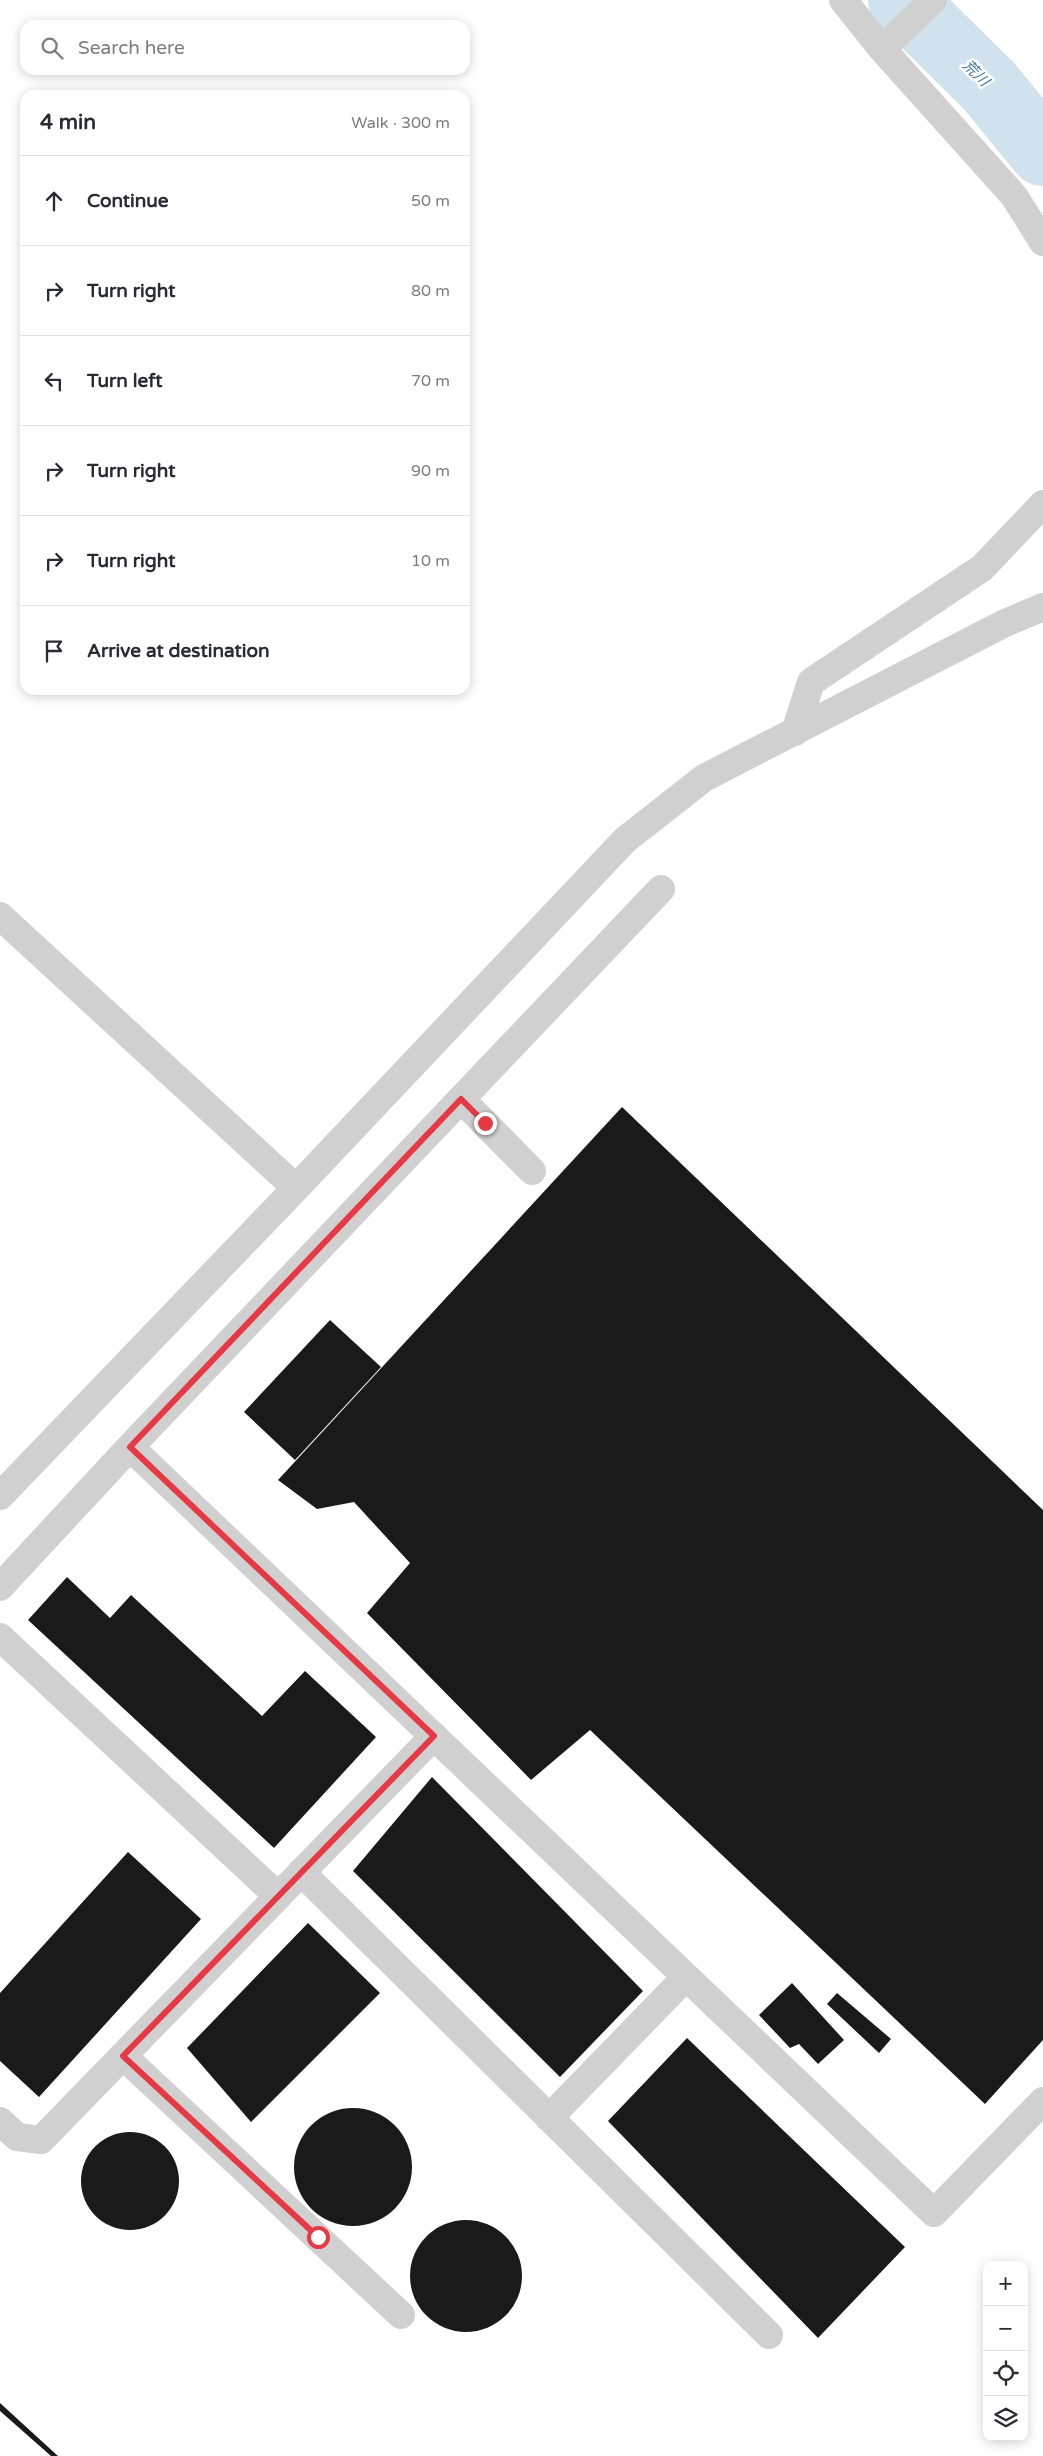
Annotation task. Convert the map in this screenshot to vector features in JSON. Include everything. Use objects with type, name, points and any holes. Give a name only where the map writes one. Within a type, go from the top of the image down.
[{"type":"street","points":[[843,0],[1014,196],[1043,242]]},
{"type":"street","points":[[883,48],[933,0]]},
{"type":"street","points":[[795,732],[811,682],[982,568],[1043,504]]},
{"type":"street","points":[[0,1496],[296,1188],[625,840],[704,778],[1003,624],[1043,606]]},
{"type":"street","points":[[0,1587],[130,1447],[661,889]]},
{"type":"street","points":[[0,916],[296,1188]]},
{"type":"street","points":[[461,1099],[532,1171]]},
{"type":"street","points":[[130,1447],[934,2213],[1043,2101]]},
{"type":"street","points":[[0,1637],[278,1896]]},
{"type":"street","points":[[0,2121],[17,2137],[41,2140],[434,1736]]},
{"type":"street","points":[[301,1872],[769,2335]]},
{"type":"street","points":[[550,2118],[686,1977]]},
{"type":"street","points":[[123,2056],[401,2315]]},
{"type":"building","points":[[622,1107],[1043,1510],[1043,2040],[985,2104],[590,1730],[531,1780],[367,1613],[410,1563],[354,1502],[317,1509],[278,1480]]},
{"type":"building","points":[[330,1320],[381,1367],[295,1460],[244,1412]]},
{"type":"building","points":[[67,1577],[110,1618],[131,1595],[262,1716],[305,1671],[376,1737],[274,1848],[28,1620]]},
{"type":"building","points":[[432,1777],[643,1991],[560,2077],[353,1871]]},
{"type":"building","points":[[128,1852],[201,1919],[39,2097],[0,2061],[0,1993]]},
{"type":"building","points":[[308,1923],[380,1993],[251,2122],[187,2048]]},
{"type":"building","points":[[792,1983],[844,2040],[818,2064],[799,2044],[790,2048],[759,2015]]},
{"type":"building","points":[[837,1993],[891,2039],[879,2053],[827,2004]]},
{"type":"building","points":[[687,2038],[905,2247],[818,2338],[608,2121]]},
{"type":"building","points":[[353,2108],[375,2113],[395,2125],[407,2145],[412,2167],[407,2189],[395,2209],[375,2221],[353,2226],[331,2221],[311,2209],[299,2189],[294,2167],[299,2145],[311,2125],[331,2113]]},
{"type":"building","points":[[130,2132],[149,2136],[164,2147],[175,2162],[179,2181],[175,2200],[164,2215],[149,2226],[130,2230],[111,2226],[96,2215],[85,2200],[81,2181],[85,2162],[96,2147],[111,2136]]},
{"type":"building","points":[[466,2220],[487,2224],[505,2237],[518,2255],[522,2276],[518,2297],[505,2315],[487,2328],[466,2332],[445,2328],[427,2315],[414,2297],[410,2276],[414,2255],[427,2237],[445,2224]]},
{"type":"building","points":[[0,2403],[58,2456],[51,2456],[0,2411]]},
{"type":"waterway","name":"荒川","points":[[902,0],[989,86],[1043,152]]},
{"type":"route","points":[[318,2237],[123,2056],[434,1736],[130,1447],[461,1099],[485,1123]]}]
